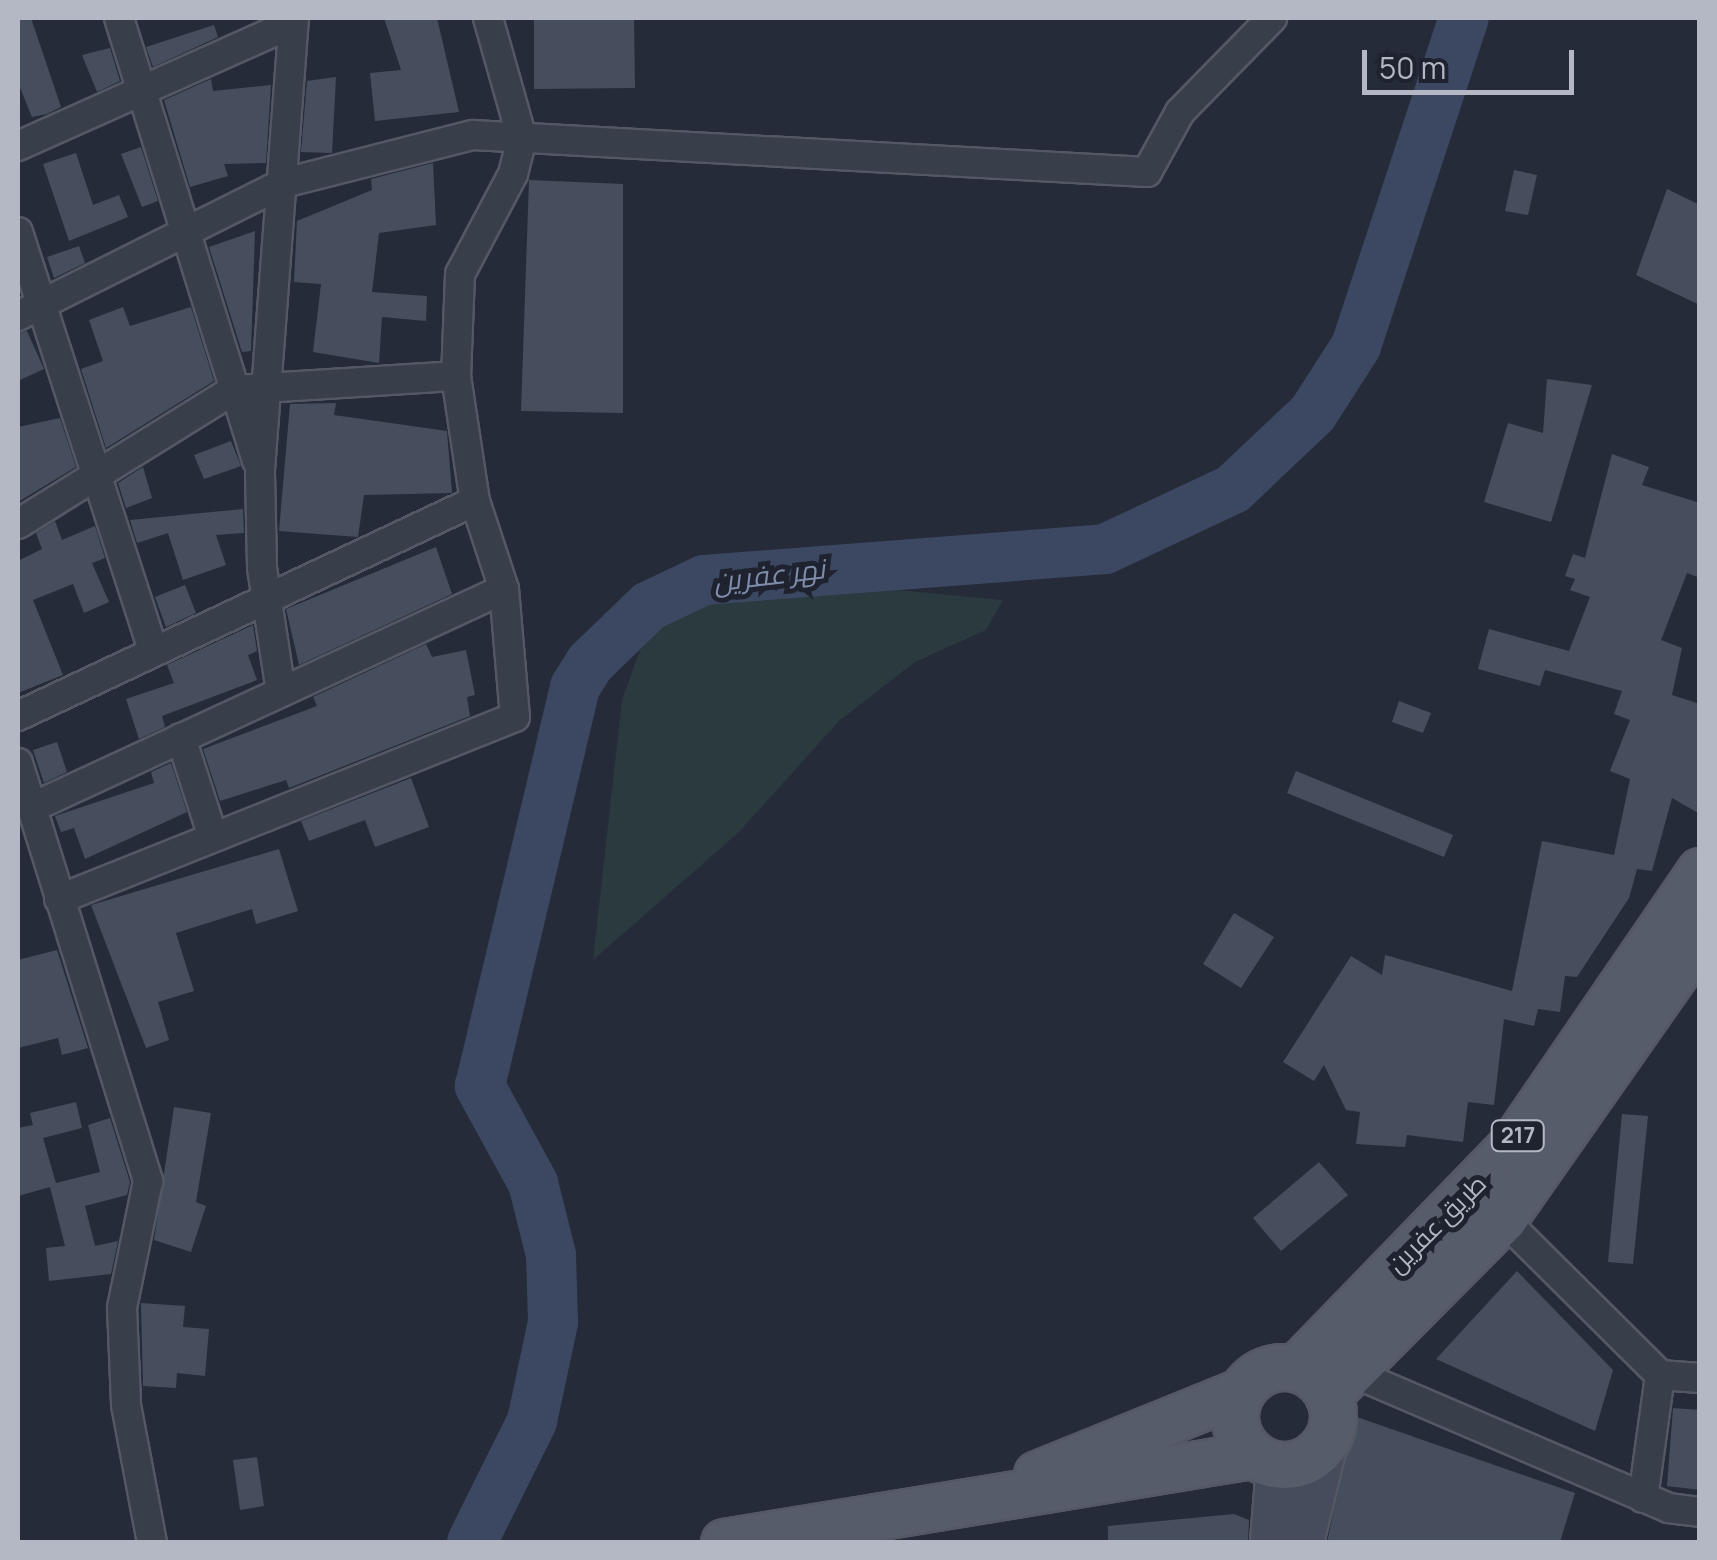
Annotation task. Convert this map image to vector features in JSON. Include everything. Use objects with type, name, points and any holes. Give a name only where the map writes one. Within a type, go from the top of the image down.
[{"type":"main road","name":"طريق عفرين","points":[[1325,1393],[1513,1144],[1700,871]]},
{"type":"main road","name":"طريق عفرين","points":[[1325,1393],[1504,1219],[1700,938]]},
{"type":"main road","name":"217","points":[[724,1542],[970,1502],[1264,1460],[1312,1457],[1325,1393],[1264,1371],[1240,1392],[970,1502]]},
{"type":"main road","points":[[1240,1392],[1234,1419],[1264,1460],[1271,1542]]},
{"type":"main road","points":[[1303,1542],[1325,1393]]},
{"type":"street","points":[[119,18],[183,236],[260,470]]},
{"type":"street","points":[[59,899],[515,716],[504,589],[475,501],[456,376],[460,274],[514,174],[522,138],[488,18]]},
{"type":"street","points":[[28,311],[284,183],[473,136],[1147,172],[1180,112],[1272,18]]},
{"type":"street","points":[[18,146],[294,20],[270,382],[260,470],[267,599],[281,692]]},
{"type":"street","points":[[18,232],[28,311],[154,652]]},
{"type":"street","points":[[18,524],[233,390],[270,382],[456,376]]},
{"type":"street","points":[[18,716],[475,501]]},
{"type":"street","points":[[30,808],[504,589]]},
{"type":"street","points":[[181,738],[213,837]]},
{"type":"street","points":[[18,762],[148,1181],[122,1308],[126,1405],[152,1542]]},
{"type":"street","points":[[1504,1219],[1660,1375],[1700,1378]]},
{"type":"street","points":[[1643,1498],[1660,1375]]},
{"type":"street","points":[[1325,1393],[1643,1498],[1700,1512]]},
{"type":"shaded area","points":[[704,588],[876,588],[1003,600],[986,630],[915,662],[839,721],[739,832],[593,960],[622,700],[645,636]]},
{"type":"building","points":[[18,18],[31,18],[61,107],[47,114],[32,117],[18,83]]},
{"type":"building","points":[[384,18],[437,18],[459,112],[375,121],[370,73],[401,70]]},
{"type":"building","points":[[534,18],[634,18],[635,88],[534,89]]},
{"type":"building","points":[[214,25],[218,37],[153,67],[146,47]]},
{"type":"building","points":[[110,48],[120,81],[97,92],[82,55]]},
{"type":"building","points":[[336,77],[332,153],[301,152],[307,81]]},
{"type":"building","points":[[211,79],[213,91],[271,85],[266,163],[224,164],[228,176],[190,187],[164,100]]},
{"type":"building","points":[[141,147],[158,201],[142,207],[121,154]]},
{"type":"building","points":[[76,153],[93,205],[119,195],[128,217],[69,241],[43,164]]},
{"type":"building","points":[[433,163],[436,225],[379,233],[372,292],[427,296],[426,321],[382,317],[379,363],[313,352],[321,284],[294,282],[297,221],[372,190],[371,179]]},
{"type":"building","points":[[1514,170],[1537,175],[1528,215],[1505,211]]},
{"type":"building","points":[[529,180],[623,184],[623,413],[521,411]]},
{"type":"building","points":[[1667,189],[1700,205],[1700,305],[1636,275]]},
{"type":"building","points":[[255,231],[251,351],[242,352],[209,247]]},
{"type":"building","points":[[79,246],[85,263],[54,278],[47,257]]},
{"type":"building","points":[[123,307],[130,326],[191,307],[214,381],[106,448],[81,369],[103,361],[89,320]]},
{"type":"building","points":[[27,331],[44,369],[18,381],[18,333]]},
{"type":"building","points":[[1547,379],[1592,385],[1551,522],[1484,502],[1508,423],[1543,433]]},
{"type":"building","points":[[336,403],[334,415],[447,431],[452,493],[364,495],[358,537],[279,531],[290,404]]},
{"type":"building","points":[[60,418],[76,467],[18,502],[18,427]]},
{"type":"building","points":[[231,441],[241,466],[204,479],[194,455]]},
{"type":"building","points":[[1612,454],[1649,467],[1642,485],[1700,503],[1700,578],[1687,573],[1661,640],[1682,648],[1672,695],[1700,704],[1700,814],[1672,798],[1652,871],[1637,869],[1629,898],[1577,977],[1565,976],[1560,1012],[1538,1009],[1534,1026],[1504,1019],[1494,1105],[1468,1102],[1463,1142],[1407,1135],[1405,1147],[1356,1144],[1360,1112],[1346,1110],[1324,1065],[1314,1081],[1283,1062],[1351,956],[1382,975],[1385,955],[1512,991],[1542,841],[1614,855],[1630,779],[1610,771],[1630,720],[1614,714],[1622,691],[1545,670],[1540,686],[1478,669],[1489,629],[1569,651],[1590,597],[1570,590],[1575,579],[1565,576],[1573,554],[1585,558]]},
{"type":"building","points":[[143,467],[152,498],[126,508],[118,483]]},
{"type":"building","points":[[243,509],[244,533],[216,535],[226,565],[183,580],[168,533],[137,543],[130,520]]},
{"type":"building","points":[[55,521],[62,540],[95,526],[105,558],[92,563],[109,602],[84,613],[73,584],[33,600],[63,675],[18,693],[18,561],[42,549],[36,533]]},
{"type":"building","points":[[436,547],[452,594],[299,665],[286,609]]},
{"type":"building","points":[[185,585],[196,613],[166,627],[155,597]]},
{"type":"building","points":[[253,625],[257,651],[248,655],[257,680],[162,716],[165,727],[139,739],[126,699],[174,683],[167,665]]},
{"type":"building","points":[[426,644],[432,657],[466,650],[475,695],[467,697],[470,716],[289,788],[286,780],[220,801],[203,749],[317,706],[313,697]]},
{"type":"building","points":[[1399,701],[1431,713],[1423,733],[1392,722]]},
{"type":"building","points":[[57,742],[67,772],[44,783],[33,750]]},
{"type":"building","points":[[171,763],[187,812],[85,859],[74,828],[61,832],[55,816],[154,783],[151,772]]},
{"type":"building","points":[[1296,771],[1453,835],[1444,857],[1287,793]]},
{"type":"building","points":[[411,778],[429,827],[375,847],[365,820],[309,841],[301,821]]},
{"type":"building","points":[[279,849],[298,911],[256,924],[252,909],[176,933],[194,991],[158,1002],[169,1040],[146,1048],[91,905]]},
{"type":"building","points":[[1234,913],[1274,937],[1241,988],[1203,964]]},
{"type":"building","points":[[57,950],[88,1048],[62,1055],[58,1038],[18,1048],[18,960]]},
{"type":"building","points":[[76,1102],[82,1128],[43,1138],[56,1183],[100,1172],[88,1125],[110,1118],[130,1182],[127,1195],[85,1206],[95,1246],[118,1241],[111,1274],[49,1281],[46,1248],[65,1246],[50,1187],[18,1196],[18,1128],[33,1125],[30,1113]]},
{"type":"building","points":[[174,1107],[211,1113],[196,1202],[206,1206],[191,1252],[154,1240]]},
{"type":"building","points":[[1622,1114],[1648,1116],[1633,1264],[1608,1262]]},
{"type":"building","points":[[1319,1162],[1348,1195],[1281,1251],[1253,1218]]},
{"type":"building","points":[[1517,1271],[1613,1370],[1595,1431],[1436,1359]]},
{"type":"building","points":[[141,1303],[185,1306],[183,1327],[209,1329],[205,1376],[177,1373],[176,1388],[143,1386]]},
{"type":"building","points":[[1673,1408],[1700,1410],[1700,1490],[1667,1486]]},
{"type":"building","points":[[1354,1416],[1575,1493],[1560,1542],[1327,1542]]},
{"type":"building","points":[[257,1457],[264,1506],[240,1510],[233,1460]]},
{"type":"building","points":[[1234,1514],[1249,1520],[1248,1542],[1108,1542],[1108,1526]]},
{"type":"waterway","name":"نهر عفرين","points":[[472,1542],[532,1421],[553,1322],[551,1255],[533,1183],[480,1086],[575,687],[590,663],[649,606],[704,580],[1105,549],[1233,489],[1313,413],[1356,346],[1464,18]]}]
